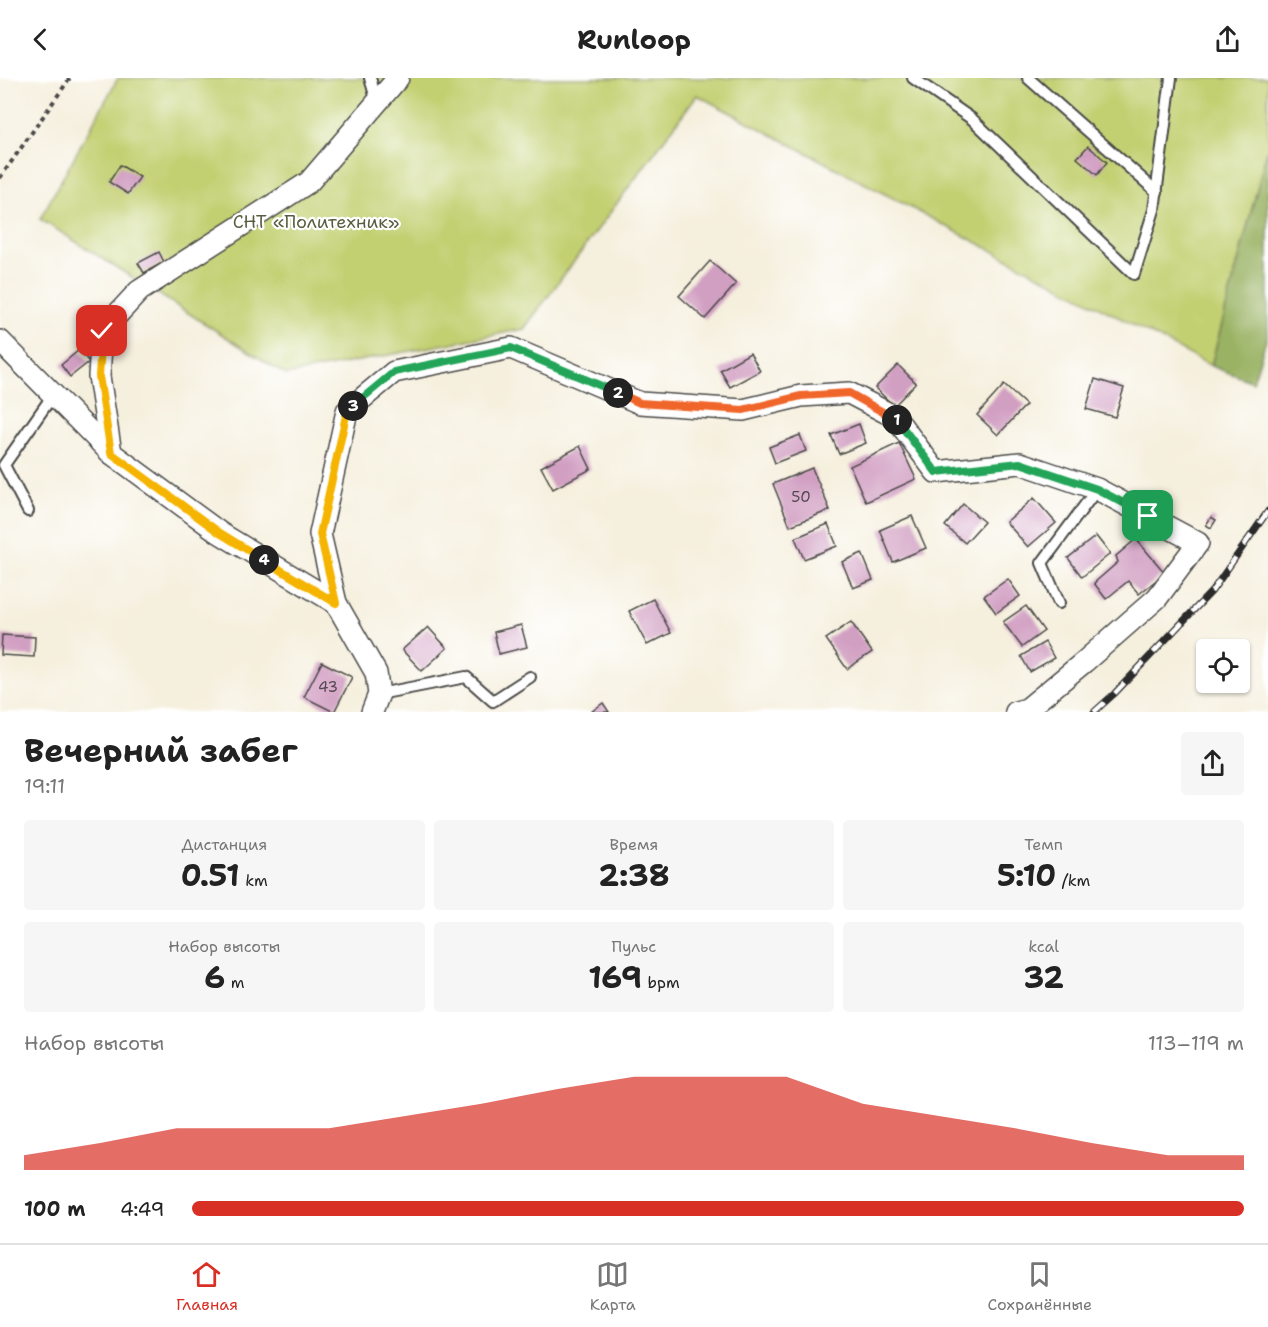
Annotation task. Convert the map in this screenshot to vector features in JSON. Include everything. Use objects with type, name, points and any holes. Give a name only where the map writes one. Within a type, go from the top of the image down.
[{"type":"street","points":[[111,453],[99,376],[102,331],[139,291],[309,182],[398,78]]},
{"type":"street","points":[[0,341],[111,453],[220,533],[336,603]]},
{"type":"street","points":[[376,703],[376,673],[336,603],[320,534],[347,411],[394,372],[511,348],[640,403],[743,410],[801,396],[849,393],[895,417],[936,472],[1020,463],[1097,489],[1198,543],[1157,598],[1027,709],[1016,712]]},
{"type":"lane","points":[[370,78],[377,102]]},
{"type":"lane","points":[[913,78],[972,119],[1134,274],[1154,210],[1171,78]]},
{"type":"lane","points":[[1028,78],[1157,192]]},
{"type":"lane","points":[[28,511],[4,465],[53,395]]},
{"type":"lane","points":[[1059,603],[1042,563],[1097,489]]},
{"type":"lane","points":[[376,703],[466,677],[493,700],[530,677]]},
{"type":"path","points":[[0,178],[69,78]]},
{"type":"green space","name":"СНТ «Политехник»","points":[[118,78],[1268,78],[1268,147],[1211,366],[697,95],[524,329],[286,375],[40,219]]},
{"type":"green space","points":[[1268,147],[1268,334],[1253,382],[1211,366]]},
{"type":"building","points":[[1088,146],[1107,162],[1097,175],[1077,158]]},
{"type":"building","points":[[120,165],[140,177],[128,194],[109,182]]},
{"type":"building","points":[[159,252],[164,262],[144,273],[138,263]]},
{"type":"building","points":[[710,261],[736,284],[705,319],[679,296]]},
{"type":"building","points":[[79,350],[89,362],[70,377],[61,365]]},
{"type":"building","points":[[750,353],[760,371],[730,387],[720,370]]},
{"type":"building","points":[[898,365],[916,383],[894,406],[875,388]]},
{"type":"building","points":[[1095,379],[1124,388],[1115,417],[1086,409]]},
{"type":"building","points":[[1004,385],[1026,405],[998,435],[977,415]]},
{"type":"building","points":[[859,424],[866,443],[839,454],[831,435]]},
{"type":"building","points":[[800,435],[806,451],[775,463],[769,447]]},
{"type":"building","points":[[899,443],[916,479],[866,502],[850,466]]},
{"type":"building","points":[[580,446],[591,469],[553,489],[541,467]]},
{"type":"building","points":[[812,468],[830,510],[790,526],[773,484]]},
{"type":"building","points":[[1034,498],[1056,523],[1028,547],[1006,522]]},
{"type":"building","points":[[963,504],[984,522],[965,543],[945,526]]},
{"type":"building","points":[[912,516],[926,548],[893,562],[880,530]]},
{"type":"building","points":[[1211,517],[1216,520],[1211,528],[1206,525]]},
{"type":"building","points":[[828,524],[837,546],[804,559],[795,538]]},
{"type":"building","points":[[1096,536],[1110,554],[1082,577],[1068,558]]},
{"type":"building","points":[[1136,539],[1165,573],[1139,594],[1128,581],[1106,599],[1094,583],[1118,562],[1116,556]]},
{"type":"building","points":[[862,553],[873,580],[853,588],[842,562]]},
{"type":"building","points":[[1008,579],[1020,596],[996,613],[984,596]]},
{"type":"building","points":[[653,599],[671,633],[647,645],[629,611]]},
{"type":"building","points":[[1026,606],[1044,631],[1022,647],[1003,622]]},
{"type":"building","points":[[851,622],[872,652],[847,669],[826,639]]},
{"type":"building","points":[[521,625],[527,647],[499,654],[494,632]]},
{"type":"building","points":[[428,627],[447,648],[422,671],[402,650]]},
{"type":"building","points":[[2,635],[35,637],[34,657],[1,655]]},
{"type":"building","points":[[1045,642],[1054,658],[1030,672],[1021,656]]},
{"type":"building","points":[[322,662],[352,677],[334,712],[304,697]]},
{"type":"building","points":[[603,703],[609,712],[591,712]]},
{"type":"railway","points":[[1094,712],[1212,591],[1268,511]]},
{"type":"route","points":[[102,331],[99,376],[111,453],[220,533],[336,603],[320,534],[347,411],[394,372],[511,348],[640,403],[743,410],[801,396],[849,393],[895,417],[936,472],[1020,463],[1097,489],[1148,516]]}]
